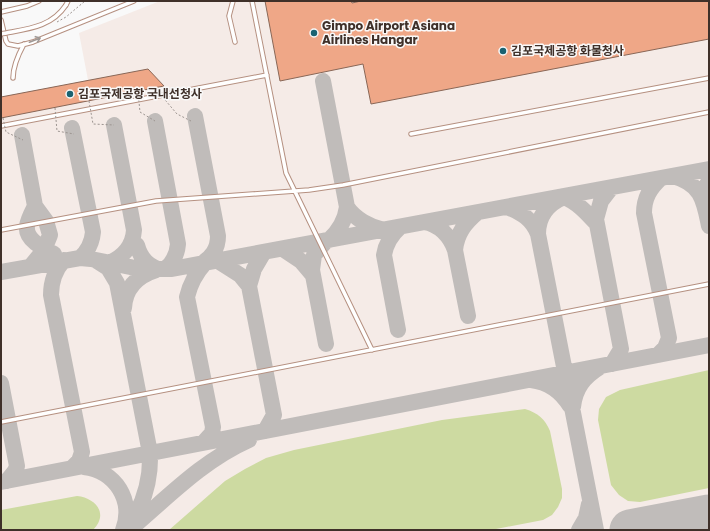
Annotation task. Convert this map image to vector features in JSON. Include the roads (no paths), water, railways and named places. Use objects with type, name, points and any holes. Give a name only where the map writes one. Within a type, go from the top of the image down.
[{"type":"lane","points":[[1,12],[27,6],[39,1]]},
{"type":"lane","points":[[1,20],[8,44],[14,46],[24,44],[134,1]]},
{"type":"lane","points":[[233,1],[229,16],[234,42]]},
{"type":"lane","points":[[252,1],[286,172],[372,350]]},
{"type":"lane","points":[[1,34],[39,26],[50,22],[57,17],[67,3]]},
{"type":"lane","points":[[13,78],[15,63],[24,44]]},
{"type":"lane","points":[[1,126],[267,74]]},
{"type":"lane","points":[[411,134],[709,78]]},
{"type":"lane","points":[[1,230],[156,201],[295,191],[343,185],[709,112]]},
{"type":"lane","points":[[1,422],[709,284]]},
{"type":"place","name":"Gimpo Airport Asiana Airlines Hangar","points":[[314,33]]},
{"type":"place","name":"김포국제공항 화물청사","points":[[503,51]]},
{"type":"place","name":"김포국제공항 국내선청사","points":[[70,94]]}]
